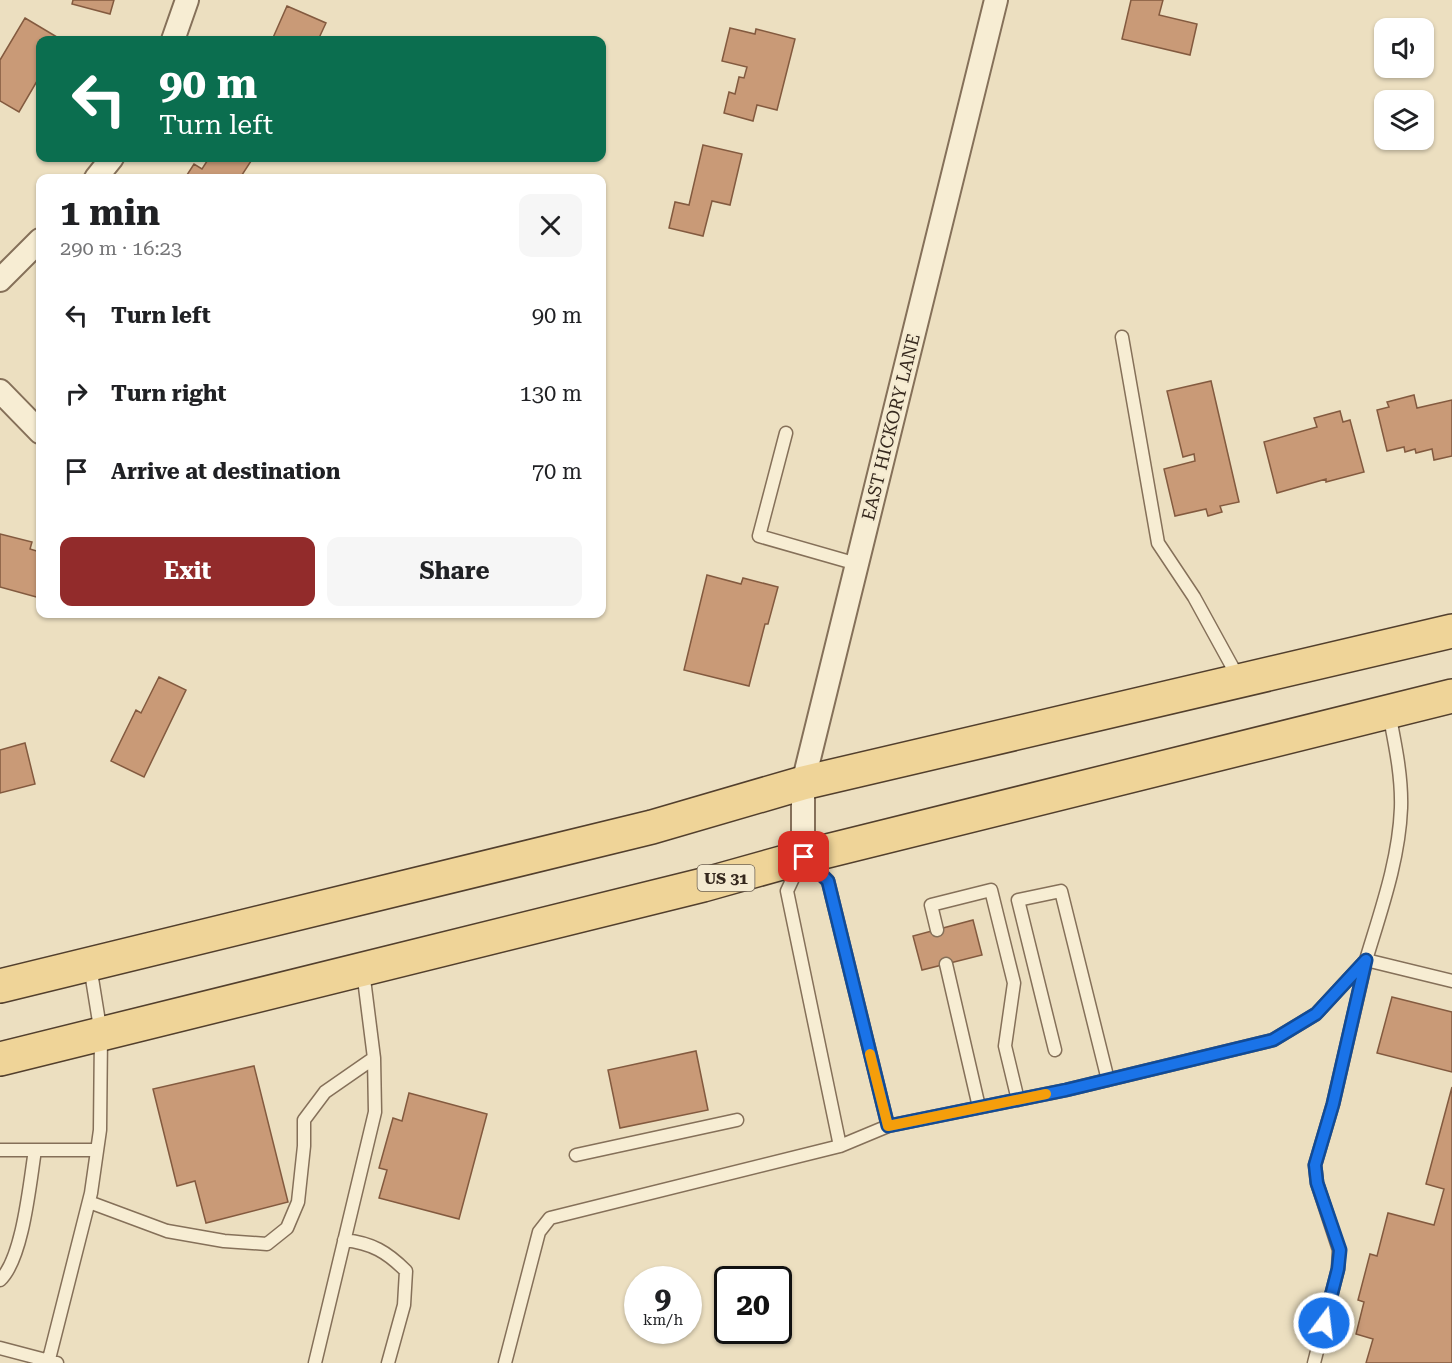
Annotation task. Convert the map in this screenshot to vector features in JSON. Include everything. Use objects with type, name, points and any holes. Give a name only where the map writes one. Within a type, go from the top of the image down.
[{"type":"main road","points":[[0,986],[652,826],[803,783],[1452,631]]},
{"type":"main road","name":"US 31","points":[[0,1059],[704,885],[804,857],[1452,696]]},
{"type":"street","points":[[174,36],[187,0]]},
{"type":"street","name":"EAST HICKORY LANE","points":[[804,857],[803,783],[996,0]]},
{"type":"street","points":[[0,279],[36,244]]},
{"type":"street","points":[[0,391],[36,428]]},
{"type":"lane","points":[[1122,337],[1158,543],[1194,597],[1240,680]]},
{"type":"lane","points":[[786,433],[759,536],[857,564]]},
{"type":"lane","points":[[1314,1363],[1338,1269],[1340,1250],[1317,1183],[1315,1165],[1333,1104],[1366,960],[1394,862],[1401,808],[1399,764],[1389,711]]},
{"type":"lane","points":[[840,1146],[787,891],[804,857],[828,881],[888,1126]]},
{"type":"lane","points":[[937,930],[931,905],[991,890],[1014,983],[1005,1046],[1018,1100]]},
{"type":"lane","points":[[1055,1050],[1018,900],[1061,891],[1108,1080]]},
{"type":"lane","points":[[1366,960],[1452,981]]},
{"type":"lane","points":[[505,1363],[539,1232],[550,1218],[840,1146],[888,1126],[1108,1080],[1273,1040],[1316,1014],[1366,960]]},
{"type":"lane","points":[[0,1348],[51,1362],[89,1203],[100,1130],[101,1034],[89,964]]},
{"type":"lane","points":[[946,964],[979,1107]]},
{"type":"lane","points":[[315,1363],[375,1112],[374,1058],[363,969]]},
{"type":"lane","points":[[89,1203],[166,1231],[224,1241],[267,1244],[287,1228],[297,1202],[304,1146],[304,1120],[325,1092],[374,1058]]},
{"type":"lane","points":[[576,1155],[737,1120]]},
{"type":"lane","points":[[0,1150],[97,1150]]},
{"type":"lane","points":[[0,1280],[8,1273],[22,1231],[35,1150]]},
{"type":"lane","points":[[344,1240],[366,1243],[393,1258],[406,1271],[404,1305],[388,1363]]},
{"type":"building","points":[[73,0],[114,0],[110,14],[72,4]]},
{"type":"building","points":[[1131,0],[1163,0],[1159,15],[1197,24],[1190,55],[1122,39]]},
{"type":"building","points":[[287,6],[326,23],[320,36],[274,36]]},
{"type":"building","points":[[25,18],[55,36],[36,36],[36,83],[19,112],[0,101],[0,60]]},
{"type":"building","points":[[730,28],[755,34],[756,29],[795,39],[777,110],[757,105],[753,121],[724,113],[729,92],[735,94],[739,77],[744,78],[747,67],[722,61]]},
{"type":"building","points":[[703,145],[742,154],[730,205],[712,201],[703,236],[669,228],[675,202],[689,205]]},
{"type":"building","points":[[206,162],[250,162],[243,174],[188,174],[194,164],[202,169]]},
{"type":"building","points":[[1211,381],[1239,502],[1220,506],[1222,512],[1208,516],[1206,509],[1175,516],[1164,469],[1195,461],[1194,454],[1183,457],[1167,391]]},
{"type":"building","points":[[1414,395],[1417,408],[1452,400],[1452,456],[1434,460],[1432,449],[1416,453],[1415,449],[1405,452],[1404,447],[1387,451],[1377,410],[1389,407],[1387,402]]},
{"type":"building","points":[[1340,411],[1343,422],[1350,420],[1364,472],[1326,482],[1326,479],[1277,493],[1264,442],[1317,427],[1314,418]]},
{"type":"building","points":[[0,534],[32,542],[30,549],[36,551],[36,597],[0,587]]},
{"type":"building","points":[[707,575],[741,584],[743,578],[778,587],[768,624],[765,624],[749,686],[684,670]]},
{"type":"building","points":[[159,677],[186,690],[144,777],[111,761],[136,710],[141,713]]},
{"type":"building","points":[[25,743],[35,784],[0,793],[0,750]]},
{"type":"building","points":[[973,920],[982,955],[922,970],[913,936]]},
{"type":"building","points":[[1392,997],[1452,1012],[1452,1072],[1377,1053]]},
{"type":"building","points":[[696,1051],[708,1110],[620,1128],[608,1070]]},
{"type":"building","points":[[254,1066],[288,1202],[206,1223],[195,1181],[177,1186],[153,1089]]},
{"type":"building","points":[[1452,1087],[1452,1363],[1366,1363],[1373,1339],[1356,1334],[1364,1302],[1358,1300],[1370,1254],[1377,1256],[1388,1213],[1434,1225],[1444,1189],[1426,1184]]},
{"type":"building","points":[[409,1093],[487,1114],[459,1219],[379,1198],[387,1170],[379,1168],[393,1118],[402,1121]]},
{"type":"slow traffic","points":[[870,1054],[888,1126],[1046,1094]]},
{"type":"route","points":[[804,857],[828,881],[888,1126],[1066,1090],[1273,1040],[1316,1014],[1366,960],[1333,1104],[1315,1165],[1317,1183],[1340,1250],[1338,1269],[1324,1323]]}]
